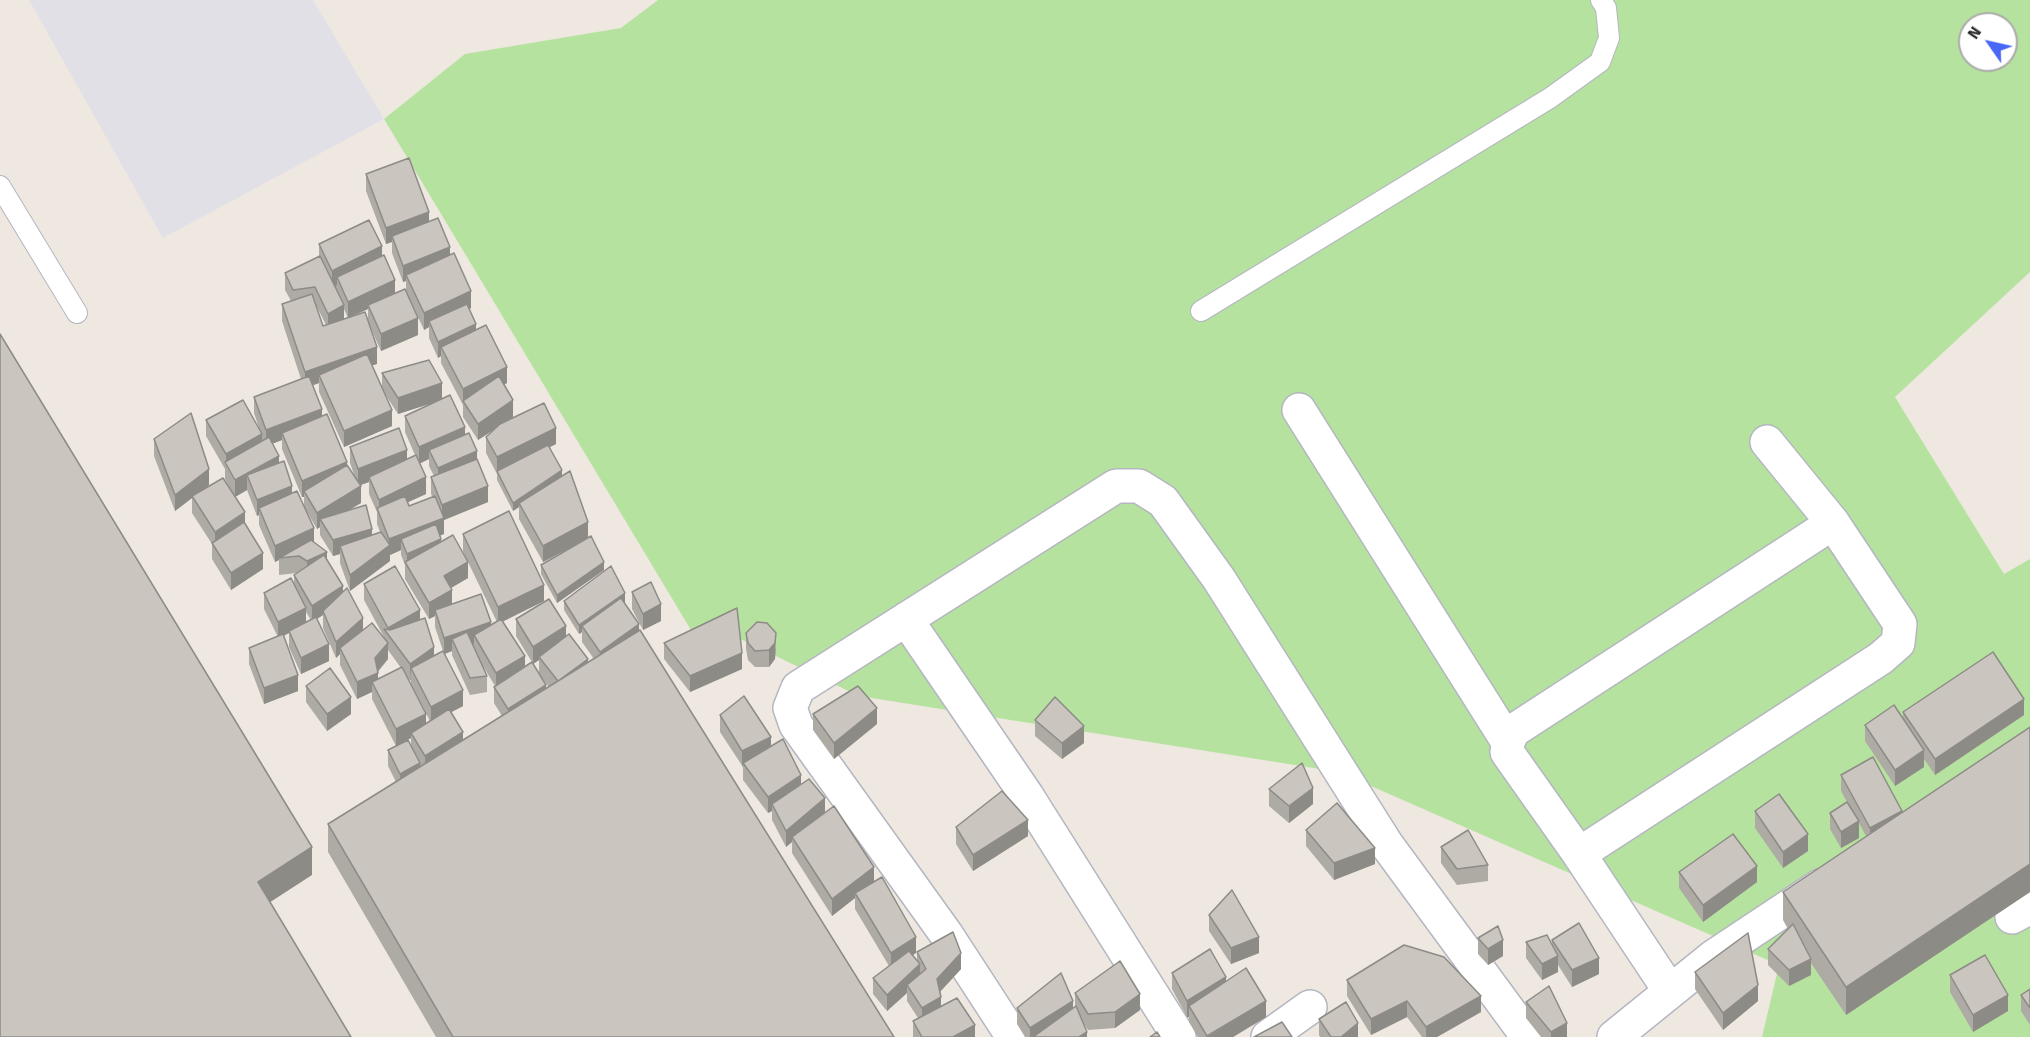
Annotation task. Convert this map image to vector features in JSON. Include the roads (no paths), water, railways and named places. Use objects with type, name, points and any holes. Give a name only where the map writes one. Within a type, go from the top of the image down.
[{"type":"street","points":[[1299,410],[1508,742]]},
{"type":"street","points":[[1579,854],[1881,658],[1898,643],[1900,624],[1833,523],[1767,441]]},
{"type":"street","points":[[1013,1037],[946,934],[796,725],[790,708],[798,688],[1116,486],[1140,486],[1163,501],[1219,579],[1387,845],[1528,1037]]},
{"type":"street","points":[[1670,991],[1579,854],[1507,752],[1508,742],[1513,731],[1833,523]]},
{"type":"street","points":[[906,619],[1027,796],[1179,1037]]},
{"type":"street","points":[[1614,1037],[1713,957],[1842,872]]},
{"type":"street","points":[[1268,1037],[1310,1007]]},
{"type":"lane","points":[[1201,311],[1540,105],[1600,62],[1609,38],[1606,8],[1601,0]]},
{"type":"lane","points":[[0,186],[77,313]]}]
